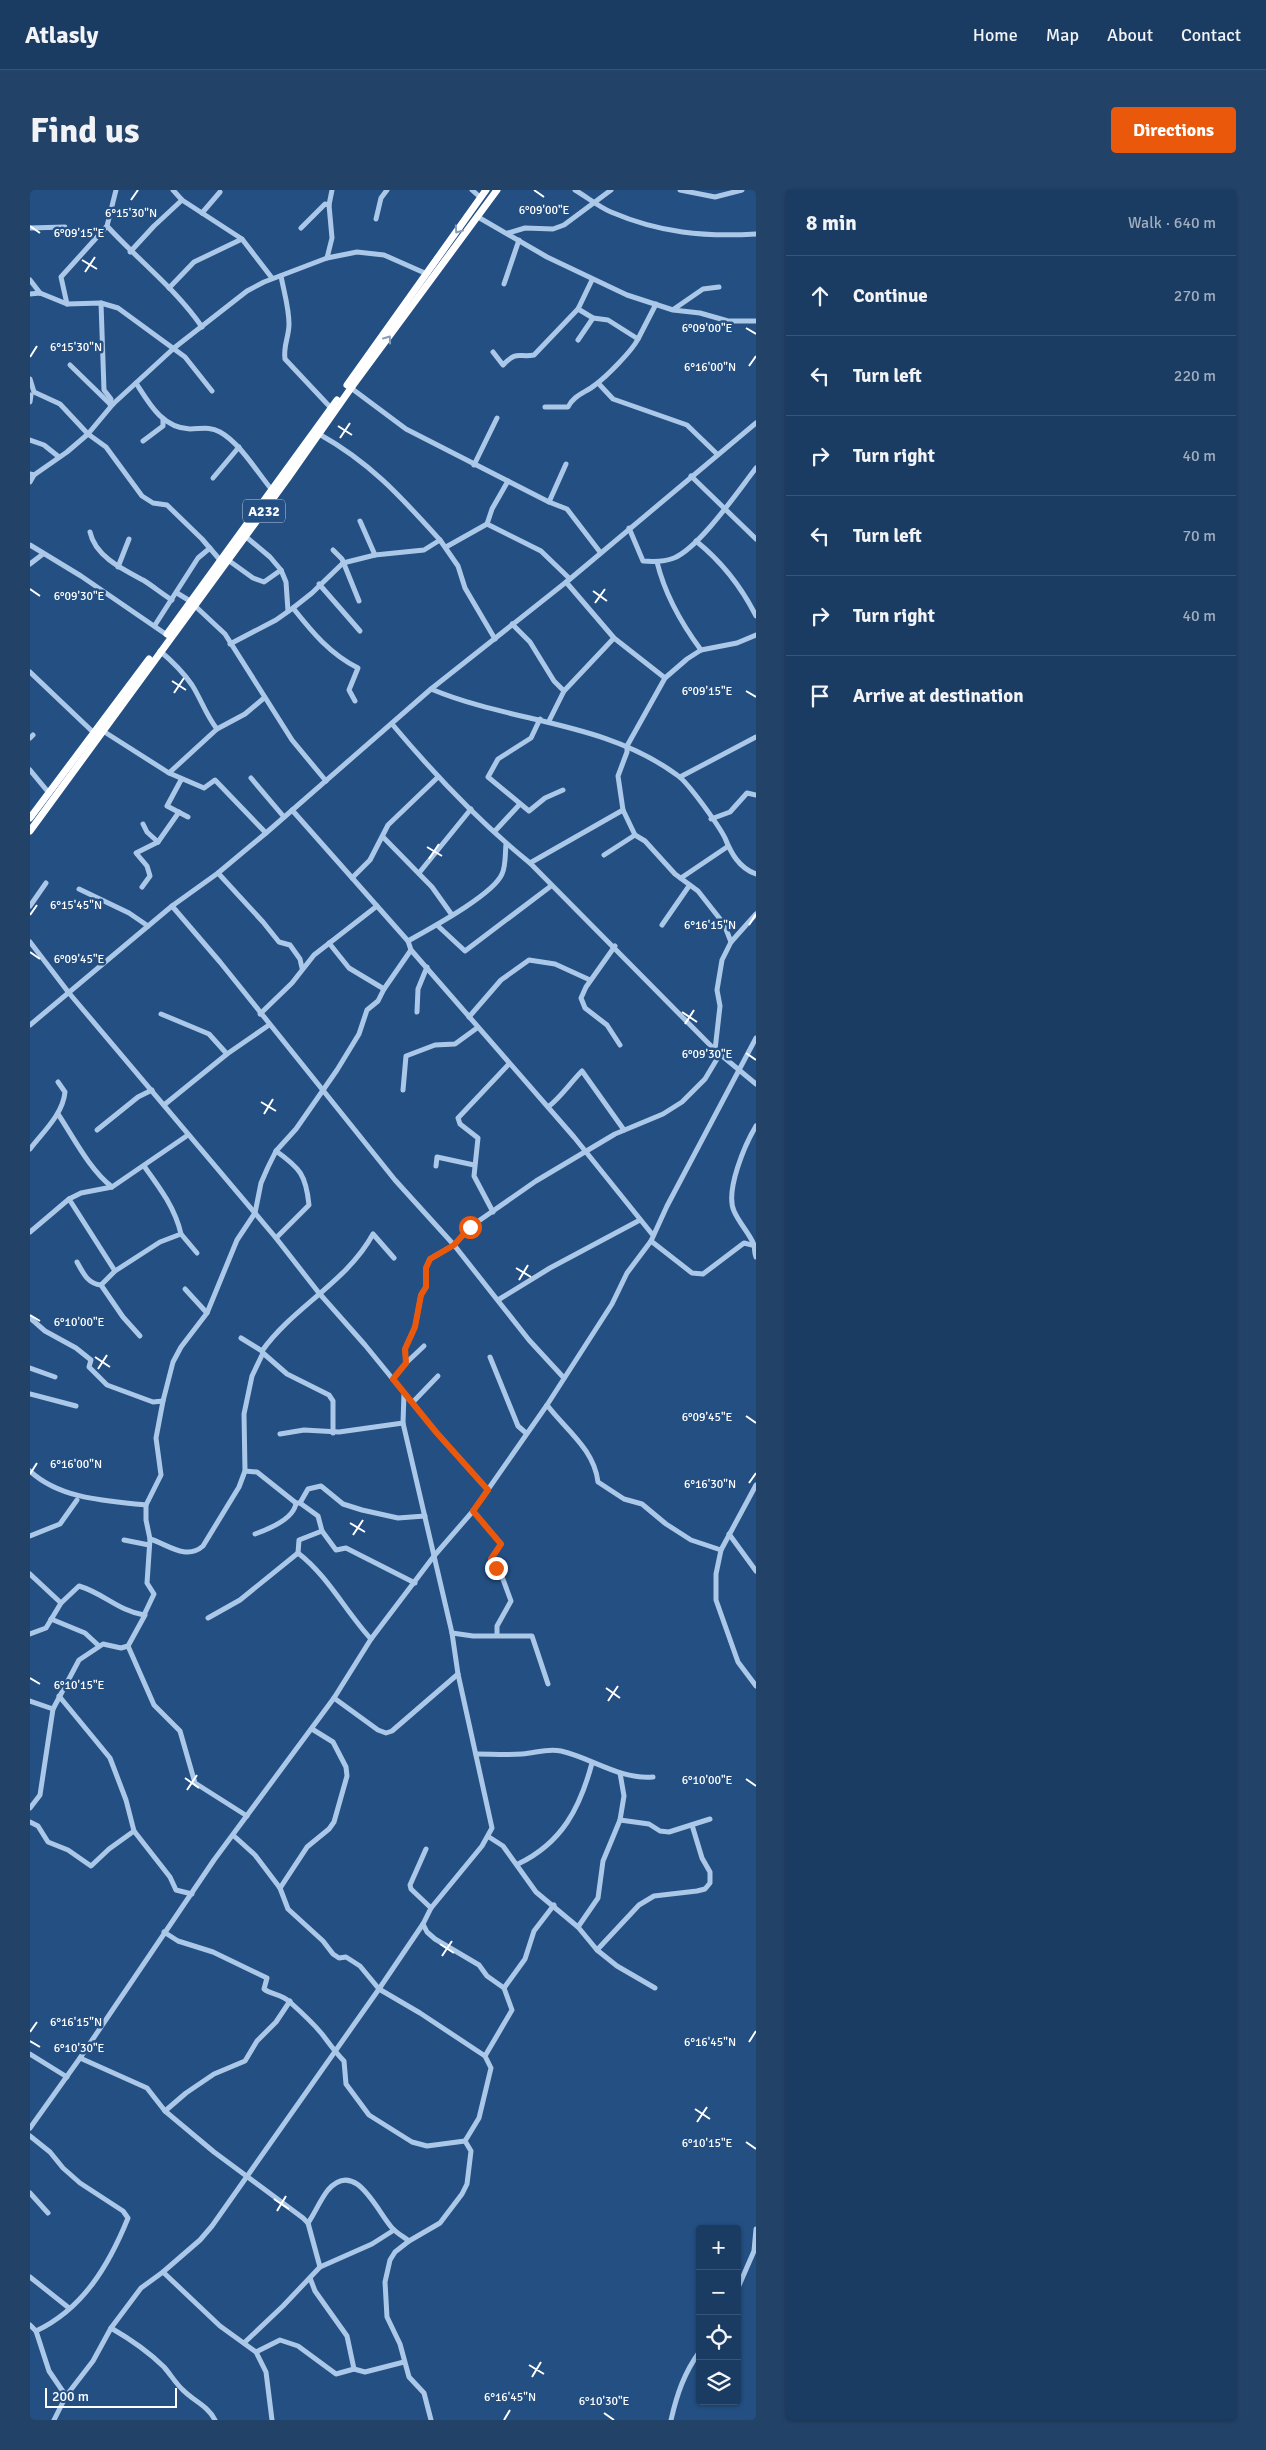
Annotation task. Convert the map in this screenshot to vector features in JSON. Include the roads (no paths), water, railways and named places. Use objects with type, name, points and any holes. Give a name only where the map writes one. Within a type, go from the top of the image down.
[{"type":"highway","name":"A232","points":[[30,818],[224,560],[486,190]]},
{"type":"highway","name":"A232","points":[[224,560],[245,536],[350,388],[497,190]]},
{"type":"highway","name":"A232","points":[[31,828],[103,731],[192,603]]},
{"type":"street","points":[[67,304],[61,277],[107,226],[116,190]]},
{"type":"street","points":[[173,190],[182,200],[242,238],[272,278]]},
{"type":"street","points":[[327,258],[332,238],[329,205],[332,190]]},
{"type":"street","points":[[376,219],[381,198],[387,190]]},
{"type":"street","points":[[472,190],[480,198]]},
{"type":"street","points":[[575,190],[610,212],[660,229],[715,237],[756,234]]},
{"type":"street","points":[[508,233],[525,228],[553,229],[564,225],[576,218],[594,201],[611,190]]},
{"type":"street","points":[[680,190],[715,197],[742,190]]},
{"type":"street","points":[[202,213],[220,192]]},
{"type":"street","points":[[130,252],[182,200]]},
{"type":"street","points":[[301,228],[317,210],[325,204],[329,205]]},
{"type":"street","points":[[478,217],[592,280],[656,304],[673,310],[700,313],[728,321],[756,321]]},
{"type":"street","points":[[107,226],[130,252],[169,288],[202,327]]},
{"type":"street","points":[[30,228],[65,227]]},
{"type":"street","points":[[169,288],[194,262],[242,238]]},
{"type":"street","points":[[504,284],[519,240]]},
{"type":"street","points":[[30,482],[32,474],[59,457],[88,434],[112,404],[174,348],[247,291],[272,278],[282,276],[327,258],[357,252],[384,255],[427,274]]},
{"type":"street","points":[[282,276],[289,324],[287,339],[283,348],[285,359],[331,408]]},
{"type":"street","points":[[30,280],[40,293]]},
{"type":"street","points":[[493,352],[503,365],[509,359],[519,355],[534,355],[578,308],[592,280]]},
{"type":"street","points":[[673,310],[703,289],[719,287]]},
{"type":"street","points":[[30,294],[40,293],[67,304],[101,303],[118,308],[185,357],[212,391]]},
{"type":"street","points":[[101,303],[104,390],[111,398],[112,404]]},
{"type":"street","points":[[545,407],[568,407],[571,400],[598,383],[634,348],[656,304]]},
{"type":"street","points":[[578,308],[593,318],[608,320],[638,339]]},
{"type":"street","points":[[578,340],[593,318]]},
{"type":"street","points":[[70,365],[112,404]]},
{"type":"street","points":[[30,379],[32,394],[30,402]]},
{"type":"street","points":[[136,383],[152,408],[162,419],[182,428],[207,427],[220,432],[239,447],[272,490]]},
{"type":"street","points":[[598,383],[613,399],[687,425],[717,454]]},
{"type":"street","points":[[350,388],[406,429],[474,465],[549,502],[568,509],[600,552]]},
{"type":"street","points":[[32,394],[60,404],[88,434],[106,447],[142,496],[153,503],[167,505],[224,560],[253,578],[264,582],[281,570]]},
{"type":"street","points":[[474,465],[497,418]]},
{"type":"street","points":[[143,441],[163,426],[162,419]]},
{"type":"street","points":[[30,1025],[172,906],[218,873],[431,689],[568,580],[756,423]]},
{"type":"street","points":[[318,434],[360,460],[378,474],[440,540],[458,566],[466,588],[495,639]]},
{"type":"street","points":[[30,440],[44,445],[59,457]]},
{"type":"street","points":[[213,478],[239,447]]},
{"type":"street","points":[[549,502],[566,464]]},
{"type":"street","points":[[628,528],[644,561],[657,562],[675,558],[696,541],[756,468]]},
{"type":"street","points":[[692,476],[756,539]]},
{"type":"street","points":[[446,548],[487,524],[492,509],[508,481]]},
{"type":"street","points":[[360,521],[375,555]]},
{"type":"street","points":[[487,524],[540,551],[568,580],[614,638],[666,678]]},
{"type":"street","points":[[90,532],[92,542],[118,567],[144,581],[172,600]]},
{"type":"street","points":[[245,536],[270,557],[281,570],[286,582],[290,610],[341,660],[358,668],[349,690],[355,701]]},
{"type":"street","points":[[118,567],[129,539]]},
{"type":"street","points":[[230,644],[290,610],[343,562],[375,555],[424,550],[440,540]]},
{"type":"street","points":[[696,541],[719,562],[736,582],[756,616]]},
{"type":"street","points":[[30,545],[155,625],[167,635]]},
{"type":"street","points":[[155,625],[198,558],[210,548]]},
{"type":"street","points":[[333,550],[343,562],[359,601]]},
{"type":"street","points":[[30,564],[43,554]]},
{"type":"street","points":[[657,562],[662,583],[682,623],[701,650]]},
{"type":"street","points":[[320,584],[360,631]]},
{"type":"street","points":[[177,592],[192,603],[225,634],[292,740],[326,781]]},
{"type":"street","points":[[512,624],[530,642],[549,673],[564,691]]},
{"type":"street","points":[[731,942],[724,924],[698,891],[689,886],[646,841],[635,835],[623,810],[618,776],[628,746],[666,678],[701,650],[737,642],[756,635]]},
{"type":"street","points":[[549,721],[558,698],[614,638]]},
{"type":"street","points":[[160,650],[180,669],[192,685],[209,718],[217,729]]},
{"type":"street","points":[[30,672],[94,733]]},
{"type":"street","points":[[431,689],[481,708],[540,719],[586,731],[628,746],[655,759],[680,777],[725,839],[726,847],[741,864],[756,874]]},
{"type":"street","points":[[169,773],[217,729],[245,714],[264,698]]},
{"type":"street","points":[[540,719],[531,738],[498,759],[488,777],[530,811],[544,798],[563,790]]},
{"type":"street","points":[[392,724],[437,778],[472,809],[506,844],[530,863],[551,886],[615,946],[715,1050],[756,1084]]},
{"type":"street","points":[[103,731],[181,780],[204,788],[215,780],[266,833]]},
{"type":"street","points":[[680,777],[756,737]]},
{"type":"street","points":[[30,770],[49,793]]},
{"type":"street","points":[[251,778],[284,817]]},
{"type":"street","points":[[352,878],[370,860],[388,825],[437,778]]},
{"type":"street","points":[[181,780],[167,806],[188,817]]},
{"type":"street","points":[[711,818],[730,812],[744,795],[752,793],[756,795]]},
{"type":"street","points":[[495,831],[520,804]]},
{"type":"street","points":[[419,873],[472,809]]},
{"type":"street","points":[[292,810],[408,941],[411,950],[477,1028],[548,1107],[652,1234]]},
{"type":"street","points":[[530,863],[623,810]]},
{"type":"street","points":[[142,887],[150,876],[136,853],[158,842],[179,812]]},
{"type":"street","points":[[715,825],[719,817]]},
{"type":"street","points":[[143,824],[147,832],[158,842]]},
{"type":"street","points":[[604,855],[635,835]]},
{"type":"street","points":[[383,836],[419,873],[452,915]]},
{"type":"street","points":[[408,941],[452,915],[494,885],[503,874],[506,844]]},
{"type":"street","points":[[681,878],[726,847]]},
{"type":"street","points":[[218,873],[279,942],[290,944],[300,959],[302,968]]},
{"type":"street","points":[[30,906],[46,883]]},
{"type":"street","points":[[438,924],[465,951],[551,886]]},
{"type":"street","points":[[662,925],[689,886]]},
{"type":"street","points":[[79,889],[128,913],[148,926]]},
{"type":"street","points":[[172,906],[220,962],[268,1025],[394,1180],[454,1245],[529,1340],[564,1378]]},
{"type":"street","points":[[260,1014],[292,983],[307,962],[377,906]]},
{"type":"street","points":[[715,1050],[719,1018],[718,983],[722,960],[731,942],[756,914]]},
{"type":"street","points":[[30,942],[69,993],[276,1238],[319,1293],[413,1402],[436,1432],[488,1490]]},
{"type":"street","points":[[329,943],[349,968],[384,989]]},
{"type":"street","points":[[615,946],[590,980],[580,998],[585,1008],[607,1025],[620,1045]]},
{"type":"street","points":[[30,1808],[40,1795],[52,1709],[58,1696],[79,1660],[103,1644],[121,1648],[128,1646],[154,1594],[147,1583],[149,1542],[146,1505],[159,1482],[156,1438],[173,1362],[181,1347],[207,1313],[237,1240],[255,1213],[261,1184],[276,1151],[292,1135],[322,1091],[359,1034],[368,1010],[378,1001],[411,950]]},
{"type":"street","points":[[469,1017],[501,980],[530,960],[555,964],[590,980]]},
{"type":"street","points":[[416,1012],[418,989],[427,967]]},
{"type":"street","points":[[161,1014],[208,1034],[227,1054]]},
{"type":"street","points":[[164,1105],[227,1054],[268,1025]]},
{"type":"street","points":[[403,1090],[406,1056],[435,1046],[455,1044],[477,1028]]},
{"type":"street","points":[[30,2128],[67,2077],[214,1860],[234,1836],[334,1698],[371,1639],[434,1556],[473,1511],[547,1405],[612,1304],[627,1273],[651,1241],[652,1234],[756,1038]]},
{"type":"street","points":[[406,1363],[405,1349],[415,1327],[421,1295],[426,1287],[426,1268],[430,1259],[454,1245],[470,1227],[536,1181],[624,1130],[662,1114],[682,1102],[705,1079],[720,1054]]},
{"type":"street","points":[[493,1212],[476,1181],[474,1165],[477,1160],[478,1138],[460,1124],[458,1118],[509,1064]]},
{"type":"street","points":[[548,1107],[560,1098],[582,1071],[624,1130]]},
{"type":"street","points":[[30,1148],[58,1114],[65,1092],[58,1082]]},
{"type":"street","points":[[96,1130],[138,1097],[152,1090]]},
{"type":"street","points":[[58,1114],[103,1180],[112,1187]]},
{"type":"street","points":[[756,1126],[749,1137],[731,1188],[731,1200],[738,1220],[755,1246],[756,1257]]},
{"type":"street","points":[[30,1232],[69,1199],[81,1193],[112,1187],[188,1135]]},
{"type":"street","points":[[276,1151],[298,1166],[307,1188],[309,1205],[276,1238]]},
{"type":"street","points":[[436,1166],[438,1157],[474,1165]]},
{"type":"street","points":[[144,1166],[170,1204],[177,1218],[181,1234],[197,1253]]},
{"type":"street","points":[[99,1189],[103,1180]]},
{"type":"street","points":[[69,1199],[115,1271]]},
{"type":"street","points":[[498,1300],[550,1268],[640,1220]]},
{"type":"street","points":[[77,1262],[85,1276],[94,1284],[101,1284],[115,1271],[153,1246],[181,1234]]},
{"type":"street","points":[[124,1540],[149,1542],[184,1553],[199,1549],[232,1498],[245,1471],[244,1414],[252,1376],[262,1352],[293,1316],[358,1258],[373,1234],[394,1258]]},
{"type":"street","points":[[651,1241],[692,1273],[698,1275],[703,1274],[744,1243],[755,1246]]},
{"type":"street","points":[[101,1284],[123,1317],[140,1336]]},
{"type":"street","points":[[185,1289],[207,1313]]},
{"type":"street","points":[[30,1318],[45,1331],[76,1348],[92,1360],[89,1367],[107,1386],[154,1402],[163,1401]]},
{"type":"street","points":[[242,1338],[262,1352],[287,1374],[328,1395],[333,1401],[333,1432]]},
{"type":"street","points":[[393,1379],[424,1346]]},
{"type":"street","points":[[490,1357],[518,1426],[526,1433]]},
{"type":"street","points":[[30,1368],[55,1377]]},
{"type":"street","points":[[413,1402],[438,1376]]},
{"type":"street","points":[[54,2420],[66,2396],[93,2362],[111,2328],[141,2288],[200,2240],[246,2178],[333,2051],[379,1989],[432,1908],[488,1837],[492,1828],[490,1811],[458,1674],[452,1633],[403,1423],[404,1393]]},
{"type":"street","points":[[30,1394],[76,1406]]},
{"type":"street","points":[[547,1405],[581,1442],[592,1460],[598,1482],[624,1498],[642,1504],[666,1524],[691,1540],[721,1550]]},
{"type":"street","points":[[280,1434],[304,1430],[333,1432],[403,1423]]},
{"type":"street","points":[[30,1470],[42,1482],[71,1493],[99,1500],[146,1505]]},
{"type":"street","points":[[245,1471],[257,1472],[318,1516],[322,1532],[336,1550],[346,1548],[415,1583]]},
{"type":"street","points":[[756,1485],[721,1550],[716,1574],[716,1600],[738,1662],[756,1686]]},
{"type":"street","points":[[255,1534],[283,1521],[296,1507],[308,1489],[321,1486],[343,1504],[362,1510],[398,1518],[425,1516]]},
{"type":"street","points":[[30,1536],[60,1524],[77,1500]]},
{"type":"street","points":[[473,1511],[501,1544],[491,1559],[501,1574],[511,1601],[497,1626],[497,1635]]},
{"type":"street","points":[[208,1618],[240,1600],[298,1553],[299,1540],[322,1532]]},
{"type":"street","points":[[729,1534],[756,1571]]},
{"type":"street","points":[[298,1553],[306,1559],[338,1597],[356,1624],[371,1639]]},
{"type":"street","points":[[30,1574],[61,1603]]},
{"type":"street","points":[[30,1634],[46,1628],[61,1603],[79,1586],[92,1590],[129,1613],[145,1615]]},
{"type":"street","points":[[51,1619],[84,1633],[99,1646]]},
{"type":"street","points":[[452,1633],[473,1636],[532,1636],[548,1684]]},
{"type":"street","points":[[128,1646],[154,1705],[180,1731],[195,1783],[247,1816]]},
{"type":"street","points":[[334,1698],[378,1730],[386,1733],[392,1731],[458,1674]]},
{"type":"street","points":[[58,1696],[110,1758],[126,1800],[134,1831],[170,1877],[176,1890],[192,1894]]},
{"type":"street","points":[[30,1701],[52,1709]]},
{"type":"street","points":[[280,1888],[307,1847],[329,1829],[334,1822],[347,1776],[346,1767],[334,1742],[312,1729]]},
{"type":"street","points":[[476,1754],[523,1754],[544,1749],[560,1751],[620,1773],[645,1778],[654,1777]]},
{"type":"street","points":[[518,1864],[539,1854],[555,1839],[580,1803],[592,1763]]},
{"type":"street","points":[[578,1927],[598,1898],[603,1861],[620,1820],[624,1796],[620,1773]]},
{"type":"street","points":[[620,1820],[649,1824],[660,1831],[669,1832],[710,1819]]},
{"type":"street","points":[[30,1822],[38,1826],[48,1842],[68,1850],[91,1866],[109,1849],[134,1831]]},
{"type":"street","points":[[597,1950],[639,1905],[654,1896],[697,1891],[705,1889],[710,1884],[710,1872],[702,1858],[692,1825]]},
{"type":"street","points":[[234,1836],[254,1855],[280,1888],[288,1909],[323,1941],[333,1954],[338,1958],[346,1957],[360,1966],[379,1989],[420,2013],[485,2056],[491,2068],[485,2095],[479,2118],[465,2141]]},
{"type":"street","points":[[488,1837],[503,1846],[518,1864],[536,1892],[554,1905],[578,1927],[597,1950],[617,1966],[655,1988]]},
{"type":"street","points":[[426,1849],[410,1885],[432,1908]]},
{"type":"street","points":[[504,1988],[525,1959],[534,1932],[554,1905]]},
{"type":"street","points":[[423,1924],[427,1932],[435,1939],[479,1965],[487,1976],[504,1988],[512,2010],[485,2056]]},
{"type":"street","points":[[164,1932],[178,1941],[213,1952],[267,1978],[264,1989],[280,1994],[290,2001],[321,2032],[333,2051],[344,2061],[346,2084],[369,2115],[412,2142],[427,2146],[465,2141]]},
{"type":"street","points":[[165,2111],[186,2093],[214,2074],[245,2061],[257,2041],[276,2022],[290,2001]]},
{"type":"street","points":[[30,2054],[67,2077]]},
{"type":"street","points":[[80,2058],[147,2088],[165,2111],[246,2178],[308,2223],[320,2267]]},
{"type":"street","points":[[30,2136],[50,2152],[63,2168],[80,2183],[127,2214],[128,2218],[107,2265],[88,2292],[53,2323],[36,2332]]},
{"type":"street","points":[[431,2420],[424,2393],[409,2377],[400,2344],[387,2317],[385,2282],[390,2260],[395,2252],[409,2241],[440,2223],[462,2194],[466,2184],[471,2151],[465,2141]]},
{"type":"street","points":[[308,2223],[328,2190],[341,2180],[350,2180],[359,2185],[394,2230],[409,2241]]},
{"type":"street","points":[[30,2193],[48,2213]]},
{"type":"street","points":[[741,2281],[754,2251],[756,2229]]},
{"type":"street","points":[[244,2343],[320,2267],[372,2244],[394,2230]]},
{"type":"street","points":[[163,2272],[220,2326],[256,2352],[266,2372],[272,2420]]},
{"type":"street","points":[[30,2277],[69,2308]]},
{"type":"street","points":[[310,2278],[316,2291],[347,2336],[354,2369]]},
{"type":"street","points":[[30,2325],[36,2332],[49,2371],[66,2396]]},
{"type":"street","points":[[111,2328],[132,2340],[150,2354],[184,2392],[201,2404],[215,2420]]},
{"type":"street","points":[[256,2352],[280,2340],[298,2346],[336,2374],[354,2369],[366,2372],[404,2362]]},
{"type":"street","points":[[671,2420],[678,2390],[696,2357]]}]
